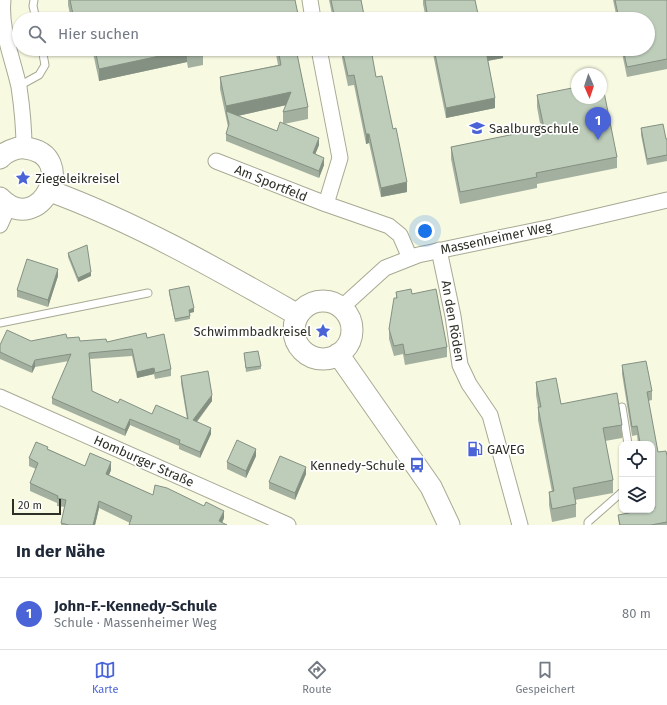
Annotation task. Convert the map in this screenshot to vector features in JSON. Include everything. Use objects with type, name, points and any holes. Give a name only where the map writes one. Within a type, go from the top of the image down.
[{"type":"street","points":[[3,0],[3,34],[18,86],[24,126],[24,148]]},
{"type":"street","points":[[310,0],[312,12]]},
{"type":"street","points":[[320,56],[340,158],[326,204]]},
{"type":"street","points":[[0,158],[12,150],[24,148],[35,151],[45,158],[51,168],[53,180],[50,191],[37,205],[28,208],[5,202],[0,225]]},
{"type":"street","name":"Am Sportfeld","points":[[216,161],[326,204],[389,226],[400,235],[410,258]]},
{"type":"street","points":[[50,191],[117,218],[166,241],[298,315]]},
{"type":"street","name":"Massenheimer Weg","points":[[341,308],[385,268],[410,258],[439,250],[552,227],[667,200]]},
{"type":"street","name":"An den Röden","points":[[439,250],[453,316],[460,364],[469,384],[490,415],[520,525]]},
{"type":"street","points":[[318,301],[334,303],[341,308],[347,314],[352,331],[345,348],[338,354],[331,357],[314,357],[300,347],[294,332],[298,315],[310,304],[318,301]]},
{"type":"street","points":[[338,354],[431,487],[449,525]]},
{"type":"street","name":"Homburger Straße","points":[[0,397],[288,525]]},
{"type":"lane","points":[[34,0],[34,12]]},
{"type":"lane","points":[[18,86],[39,75],[45,65],[43,56]]},
{"type":"lane","points":[[0,323],[148,293]]},
{"type":"lane","points":[[622,407],[628,441]]},
{"type":"lane","points":[[588,525],[588,522],[619,495]]},
{"type":"building","points":[[70,0],[295,0],[298,12],[73,12]]},
{"type":"building","points":[[331,0],[361,0],[363,12],[334,12]]},
{"type":"building","points":[[425,0],[475,0],[478,12],[427,12]]},
{"type":"building","points":[[615,0],[667,0],[667,59],[627,67],[625,56],[655,56],[655,12],[618,12]]},
{"type":"building","points":[[96,56],[159,56],[99,69]]},
{"type":"building","points":[[279,56],[297,56],[308,107],[283,112],[291,92],[226,106],[220,77],[281,65]]},
{"type":"building","points":[[344,56],[372,56],[376,77],[382,76],[393,129],[396,128],[407,182],[381,188],[369,134],[366,134],[354,75],[348,76]]},
{"type":"building","points":[[435,56],[487,56],[495,98],[446,108]]},
{"type":"building","points":[[571,88],[571,104],[606,104],[617,157],[536,173],[537,177],[460,192],[451,147],[544,128],[537,95]]},
{"type":"building","points":[[226,111],[277,131],[280,122],[319,138],[313,153],[324,158],[319,171],[226,134],[229,124]]},
{"type":"building","points":[[663,124],[667,139],[667,155],[647,159],[641,128]]},
{"type":"building","points":[[87,245],[91,272],[78,278],[68,253]]},
{"type":"building","points":[[27,259],[58,269],[48,300],[17,290]]},
{"type":"building","points":[[189,286],[194,308],[189,310],[190,316],[175,319],[169,290]]},
{"type":"building","points":[[411,289],[412,294],[436,289],[447,347],[405,355],[403,344],[394,346],[389,329],[394,298],[397,298],[396,292]]},
{"type":"building","points":[[7,330],[31,341],[66,334],[67,338],[79,337],[80,341],[106,339],[107,342],[146,333],[147,338],[164,334],[171,369],[155,373],[154,368],[137,372],[132,349],[89,353],[92,391],[118,403],[120,399],[152,414],[156,405],[188,419],[181,376],[208,371],[212,395],[193,420],[211,428],[200,452],[179,443],[180,440],[130,419],[125,430],[52,398],[71,354],[35,360],[32,367],[0,352],[0,345]]},
{"type":"building","points":[[258,351],[261,366],[246,368],[244,353]]},
{"type":"building","points":[[646,361],[652,391],[647,392],[658,452],[666,451],[667,456],[667,522],[651,525],[620,525],[618,515],[628,513],[655,513],[655,441],[640,441],[637,426],[632,427],[622,365]]},
{"type":"building","points":[[556,378],[561,404],[617,393],[622,425],[603,428],[613,480],[573,488],[576,504],[552,509],[549,492],[554,491],[538,407],[541,407],[536,382]]},
{"type":"building","points":[[237,440],[256,449],[246,471],[227,462]]},
{"type":"building","points":[[36,442],[48,447],[47,449],[85,466],[90,453],[111,462],[106,474],[153,495],[155,485],[167,488],[204,506],[206,502],[224,511],[219,521],[227,525],[129,525],[132,516],[99,501],[93,525],[69,525],[61,523],[66,500],[57,498],[58,496],[30,483],[38,463],[29,458]]},
{"type":"building","points":[[280,456],[306,467],[295,493],[269,482]]},
{"type":"place","name":"Saalburgschule","points":[[477,128]]},
{"type":"place","name":"John-F.-Kennedy-Schule","points":[[598,140]]},
{"type":"place","name":"Ziegeleikreisel","points":[[23,178]]},
{"type":"place","name":"Schwimmbadkreisel","points":[[323,331]]},
{"type":"place","name":"GAVEG","points":[[475,449]]},
{"type":"place","name":"Kennedy-Schule","points":[[417,465]]}]
